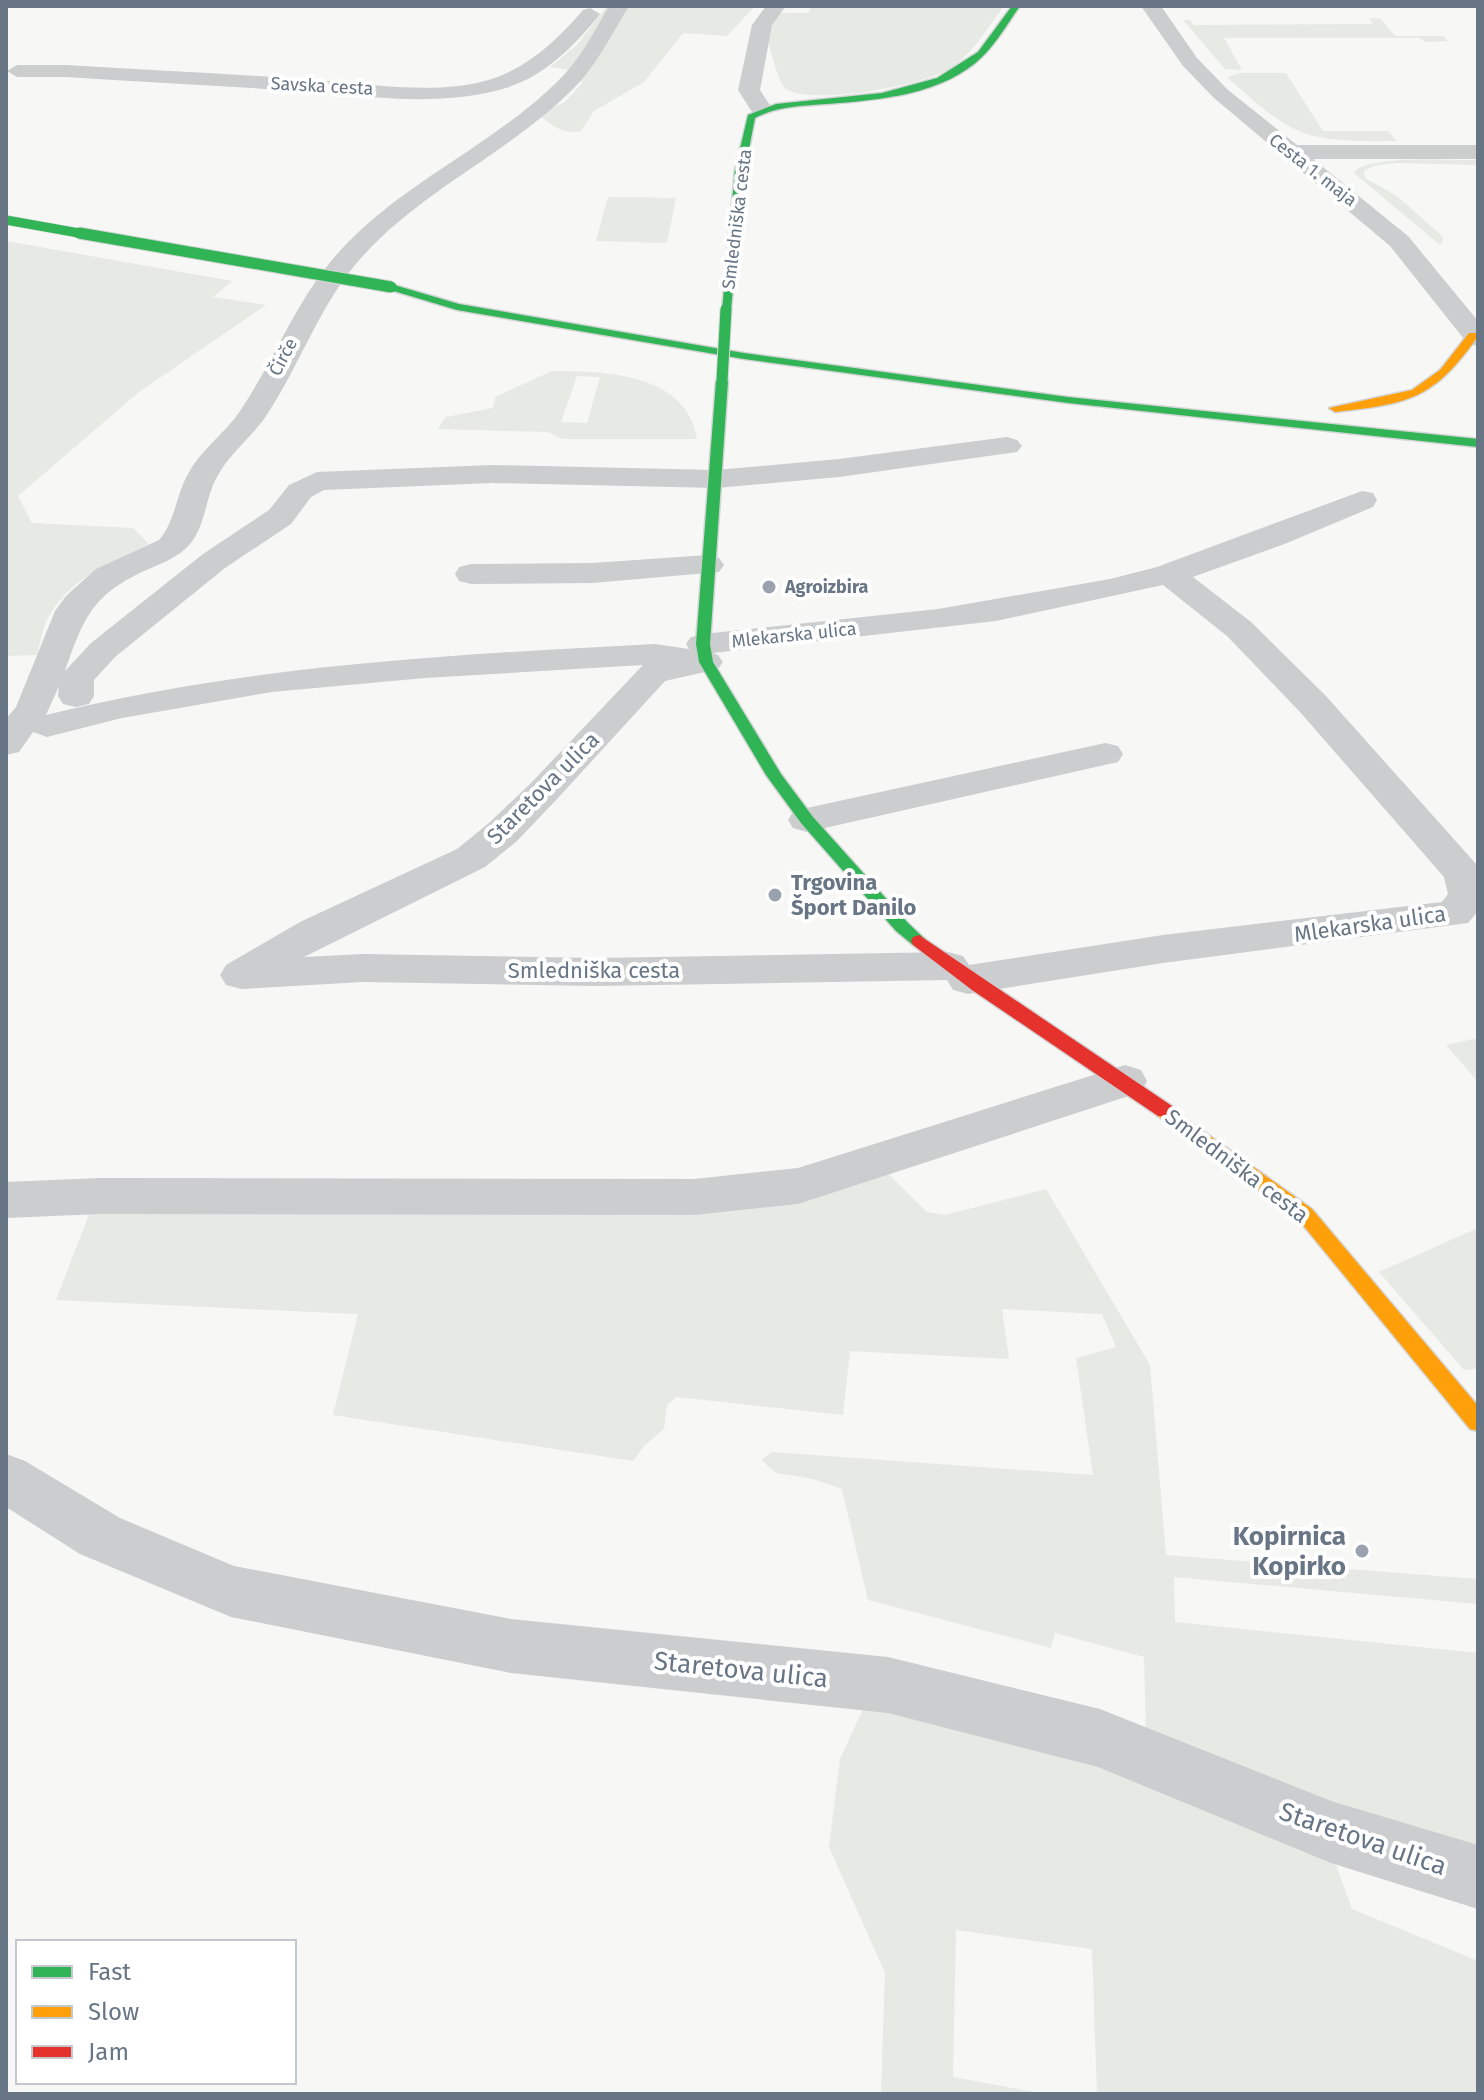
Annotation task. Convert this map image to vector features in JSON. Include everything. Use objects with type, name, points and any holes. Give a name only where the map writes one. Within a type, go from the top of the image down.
[{"type":"main road","points":[[762,110],[916,88],[952,74],[987,47],[1016,6]]},
{"type":"main road","name":"Smledniška cesta","points":[[762,110],[751,117],[740,170],[726,309],[705,653],[774,775],[807,820],[902,927],[958,973],[1125,1081],[1305,1214],[1478,1422]]},
{"type":"main road","points":[[6,220],[391,287],[464,294],[750,340],[1084,383]]},
{"type":"main road","points":[[391,287],[485,313],[744,356],[1068,400],[1478,443]]},
{"type":"main road","points":[[1412,416],[1327,407],[1390,403],[1429,390],[1449,373],[1476,337]]},
{"type":"street","name":"Savska cesta","points":[[17,71],[66,71],[377,89],[470,89],[499,83],[535,68],[564,45],[597,6]]},
{"type":"street","name":"Čirče","points":[[9,741],[33,708],[50,670],[67,618],[78,603],[108,576],[170,547],[181,535],[202,475],[254,413],[315,299],[348,257],[409,201],[517,128],[565,86],[582,67],[619,6]]},
{"type":"street","points":[[762,110],[749,90],[762,25],[776,6]]},
{"type":"street","name":"Cesta 1. maja","points":[[1151,6],[1200,73],[1250,121],[1362,207],[1399,241],[1476,337],[1469,350],[1478,369]]},
{"type":"street","points":[[1290,152],[1478,152]]},
{"type":"street","points":[[82,705],[77,678],[103,650],[214,561],[280,517],[306,485],[344,479],[416,476],[716,479],[839,468],[1007,446]]},
{"type":"street","name":"Mlekarska ulica","points":[[705,653],[1019,607],[1117,589],[1276,536],[1362,500]]},
{"type":"street","points":[[471,574],[592,573],[708,565]]},
{"type":"street","name":"Mlekarska ulica","points":[[958,973],[1454,914],[1469,895],[1463,874],[1350,743],[1239,629],[1169,574]]},
{"type":"street","points":[[9,741],[82,705],[278,679],[369,671],[705,653]]},
{"type":"street","name":"Staretova ulica","points":[[241,975],[315,932],[471,858],[503,832],[545,790],[653,673],[705,653]]},
{"type":"street","points":[[50,670],[82,705]]},
{"type":"street","points":[[807,820],[1105,754]]},
{"type":"street","name":"Smledniška cesta","points":[[241,975],[363,968],[958,973]]},
{"type":"street","points":[[6,1200],[100,1196],[694,1197],[739,1193],[798,1186],[1125,1081]]},
{"type":"street","name":"Staretova ulica","points":[[6,1478],[100,1536],[231,1591],[511,1646],[888,1685],[1100,1738],[1331,1832],[1478,1877]]},
{"type":"shaded area","points":[[607,6],[755,6],[727,36],[683,33],[644,82],[594,111],[581,131],[564,131],[539,115],[565,102],[582,83],[576,71],[550,67],[577,45]]},
{"type":"shaded area","points":[[800,6],[1004,6],[972,49],[947,70],[914,82],[866,92],[817,95],[785,88],[768,41],[776,13],[808,13],[811,8]]},
{"type":"shaded area","points":[[1369,18],[1381,19],[1395,36],[1444,36],[1448,41],[1425,42],[1420,38],[1224,38],[1242,70],[1225,69],[1183,20],[1190,20],[1194,25],[1373,24]]},
{"type":"shaded area","points":[[1241,73],[1286,73],[1323,131],[1388,131],[1397,141],[1341,140],[1303,133],[1269,113],[1227,77]]},
{"type":"shaded area","points":[[1478,160],[1478,165],[1396,163],[1373,166],[1364,171],[1365,178],[1397,196],[1441,235],[1443,240],[1440,245],[1354,173],[1362,167],[1392,161]]},
{"type":"shaded area","points":[[608,197],[676,198],[667,243],[596,241]]},
{"type":"shaded area","points":[[6,241],[232,281],[213,297],[266,305],[139,392],[18,496],[32,523],[133,528],[149,544],[92,573],[67,592],[46,622],[37,655],[6,656]]},
{"type":"shaded area","points":[[552,371],[618,375],[660,388],[677,401],[690,417],[697,439],[562,439],[548,432],[438,429],[446,417],[493,408],[495,397]],"holes":[[[577,376],[600,377],[587,423],[561,422]]]},
{"type":"shaded area","points":[[1478,1038],[1478,1082],[1446,1045]]},
{"type":"shaded area","points":[[884,1170],[927,1212],[945,1215],[1046,1189],[1150,1365],[1166,1555],[1478,1579],[1478,1604],[1174,1577],[1175,1622],[1478,1653],[1478,1849],[1363,1819],[1146,1736],[1144,1657],[1055,1633],[1051,1648],[868,1600],[842,1489],[813,1479],[776,1473],[761,1460],[772,1452],[1093,1475],[1076,1358],[1116,1347],[1102,1314],[1002,1309],[1009,1359],[850,1351],[843,1415],[677,1397],[667,1405],[664,1429],[644,1446],[633,1461],[333,1415],[358,1314],[56,1300],[93,1204],[683,1202]]},
{"type":"shaded area","points":[[1478,1228],[1478,1369],[1464,1370],[1379,1272]]},
{"type":"shaded area","points":[[866,1703],[961,1713],[1331,1851],[1352,1909],[1478,1961],[1478,2094],[1097,2094],[1092,1949],[956,1930],[953,2077],[1045,2094],[881,2094],[885,1973],[829,1847],[840,1759]]},
{"type":"traffic: fast","points":[[726,309],[740,170],[751,117],[776,107],[882,96],[940,80],[974,60],[992,41],[1016,6]]},
{"type":"traffic: fast","points":[[6,220],[391,287]]},
{"type":"traffic: fast","points":[[391,287],[457,307],[744,356],[1068,400],[1478,443]]},
{"type":"traffic: fast","points":[[722,381],[726,309]]},
{"type":"traffic: fast","points":[[722,381],[703,644],[706,662],[774,775],[807,820],[902,927],[919,941]]},
{"type":"traffic: slow","points":[[1335,408],[1382,403],[1416,393],[1444,372],[1473,335]]},
{"type":"traffic: slow","points":[[1165,1111],[1305,1214],[1478,1422]]},
{"type":"traffic: jam","points":[[919,941],[978,986],[1165,1111]]},
{"type":"place","name":"Agroizbira","points":[[769,587]]},
{"type":"place","name":"Trgovina Šport Danilo","points":[[775,895]]},
{"type":"place","name":"Kopirnica Kopirko","points":[[1362,1551]]}]
